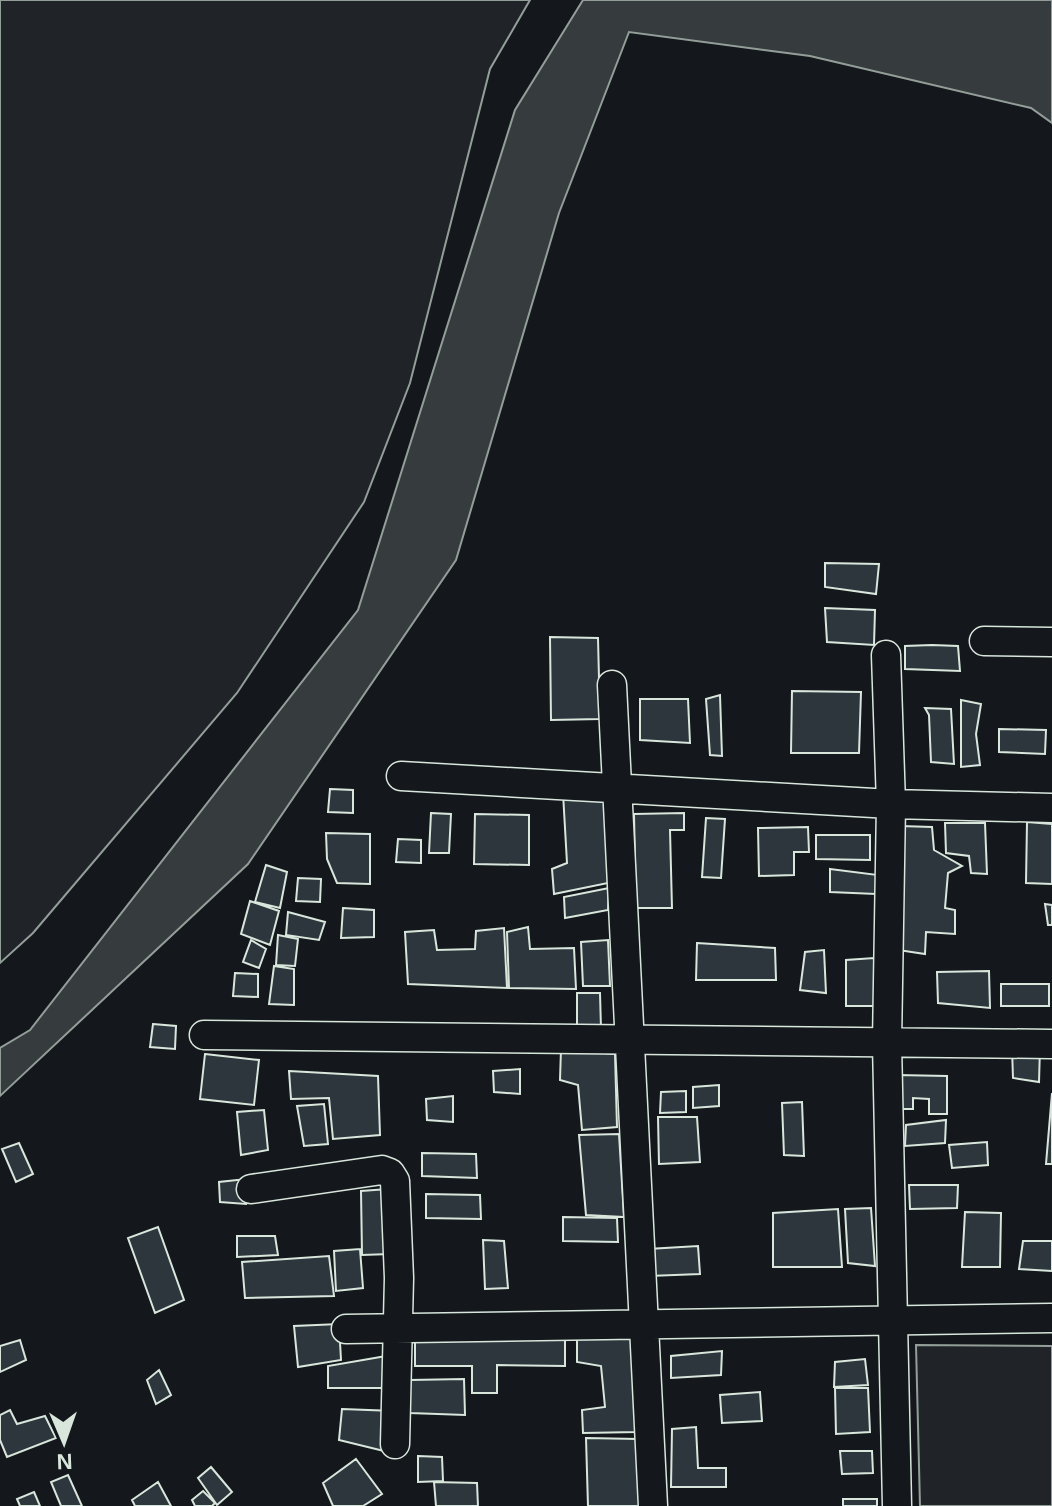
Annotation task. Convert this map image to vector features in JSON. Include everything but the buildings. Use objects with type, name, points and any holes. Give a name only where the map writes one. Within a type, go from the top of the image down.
[{"type":"street","points":[[984,641],[1052,642]]},
{"type":"street","points":[[886,655],[891,804],[887,1043],[897,1506]]},
{"type":"street","points":[[612,685],[653,1506]]},
{"type":"street","points":[[401,776],[891,804],[1052,808]]},
{"type":"street","points":[[204,1035],[1052,1044]]},
{"type":"street","points":[[251,1189],[382,1170],[390,1173],[395,1181],[398,1265],[395,1444]]},
{"type":"street","points":[[346,1329],[1052,1318]]},
{"type":"shaded area","points":[[0,0],[530,0],[490,69],[410,383],[364,502],[237,693],[33,933],[0,963]]},
{"type":"shaded area","points":[[583,0],[1052,0],[1052,123],[1031,108],[810,56],[629,32],[559,213],[456,560],[248,864],[0,1096],[0,1048],[30,1030],[358,610],[515,110]]},
{"type":"shaded area","points":[[916,1345],[1052,1346],[1052,1506],[920,1506]]}]
